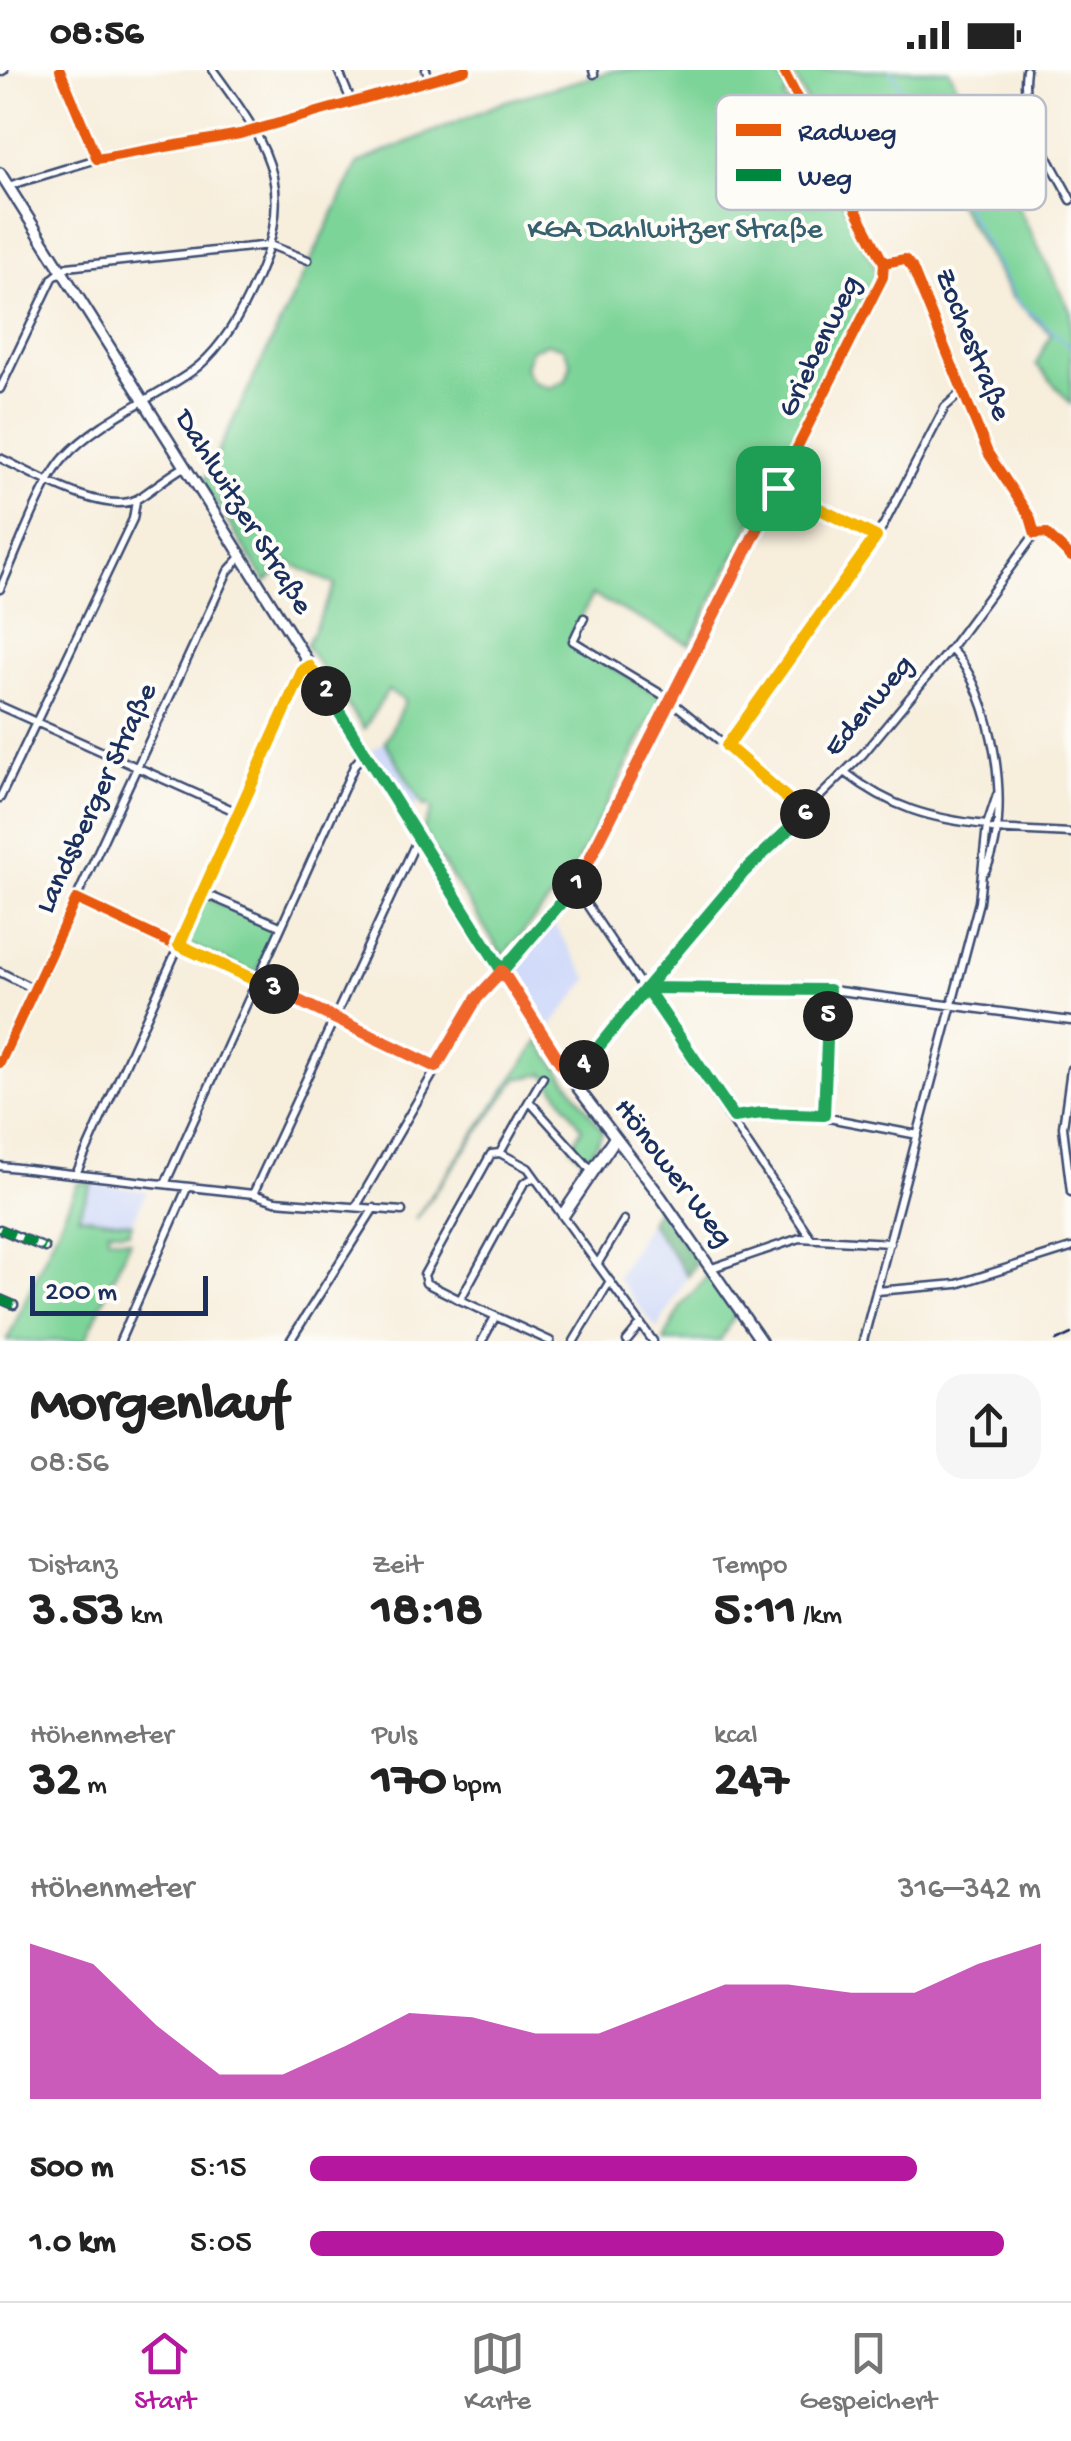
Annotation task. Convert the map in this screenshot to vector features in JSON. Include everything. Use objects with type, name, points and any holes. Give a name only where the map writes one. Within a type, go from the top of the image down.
[{"type":"main road","name":"Dahlwitzer Straße","points":[[0,173],[543,1036]]},
{"type":"main road","name":"Hönower Weg","points":[[543,1036],[761,1341]]},
{"type":"street","points":[[60,70],[97,159]]},
{"type":"street","points":[[0,589],[59,464],[78,445],[194,370],[225,338],[270,245],[278,214],[276,185],[254,131],[213,70]]},
{"type":"street","points":[[338,70],[352,103]]},
{"type":"street","points":[[426,70],[430,80]]},
{"type":"street","points":[[8,186],[97,159],[254,131],[466,70]]},
{"type":"street","name":"Zochestraße","points":[[783,70],[796,95]]},
{"type":"street","points":[[1024,95],[1026,70]]},
{"type":"street","points":[[1046,151],[1071,200]]},
{"type":"street","name":"Zochestraße","points":[[856,210],[884,263],[904,258],[912,267],[988,453],[1030,517],[1034,534]]},
{"type":"street","points":[[0,389],[52,278],[60,271],[72,266],[270,245],[308,260]]},
{"type":"street","name":"Griebenweg","points":[[357,1206],[477,998],[575,886],[860,329],[884,277],[884,263]]},
{"type":"street","points":[[727,746],[876,537],[945,406],[964,391]]},
{"type":"street","points":[[0,458],[89,498],[136,500],[184,467]]},
{"type":"street","points":[[778,488],[876,537]]},
{"type":"street","points":[[0,798],[133,519],[136,500]]},
{"type":"street","points":[[1034,534],[1046,533],[1071,557]]},
{"type":"street","name":"Edenweg","points":[[571,1079],[744,872],[846,773],[950,648],[1034,534]]},
{"type":"street","name":"Landsberger Straße","points":[[0,1063],[228,571],[240,557]]},
{"type":"street","points":[[584,618],[573,641],[670,701],[807,812]]},
{"type":"street","points":[[864,1341],[952,1006],[984,872],[997,795],[997,762],[988,726],[975,689],[950,648]]},
{"type":"street","points":[[76,1174],[236,812],[303,670],[309,666]]},
{"type":"street","points":[[0,706],[236,812]]},
{"type":"street","points":[[165,1184],[354,764],[365,754]]},
{"type":"street","points":[[846,773],[902,810],[990,828],[1071,833]]},
{"type":"street","points":[[253,1194],[418,838]]},
{"type":"street","points":[[575,886],[734,1117],[810,1237]]},
{"type":"street","points":[[202,892],[280,926]]},
{"type":"street","points":[[76,900],[436,1067]]},
{"type":"street","points":[[0,972],[34,988]]},
{"type":"street","points":[[646,988],[829,990],[1071,1021]]},
{"type":"street","points":[[824,1115],[829,990]]},
{"type":"street","points":[[1071,1068],[1063,1140],[1071,1192]]},
{"type":"street","points":[[543,1078],[500,1152],[491,1154],[424,1276],[426,1283],[494,1319],[550,1341]]},
{"type":"street","points":[[530,1101],[590,1170]]},
{"type":"street","points":[[734,1117],[762,1113],[824,1115],[918,1135]]},
{"type":"street","points":[[563,1216],[614,1139]]},
{"type":"street","points":[[563,1216],[614,1139]]},
{"type":"street","points":[[500,1152],[534,1178],[653,1341]]},
{"type":"street","points":[[0,1166],[253,1194],[275,1201],[402,1212]]},
{"type":"street","points":[[460,1300],[524,1184],[534,1178]]},
{"type":"street","points":[[120,1341],[186,1188]]},
{"type":"street","points":[[290,1341],[374,1208]]},
{"type":"street","points":[[598,1262],[624,1220]]},
{"type":"street","points":[[0,1229],[45,1248]]},
{"type":"street","points":[[712,1268],[810,1237],[890,1242]]},
{"type":"street","points":[[877,1291],[918,1291],[957,1284],[1071,1248]]},
{"type":"street","points":[[574,1341],[610,1281]]},
{"type":"street","points":[[0,1299],[14,1305]]},
{"type":"street","points":[[482,1341],[494,1319]]},
{"type":"street","points":[[627,1341],[640,1324]]},
{"type":"shaded area","points":[[385,742],[421,802],[409,810],[372,750]]},
{"type":"shaded area","points":[[551,920],[589,979],[550,1028],[510,968]]},
{"type":"shaded area","points":[[92,1184],[147,1191],[132,1223],[77,1217]]},
{"type":"shaded area","points":[[649,1221],[688,1276],[657,1329],[617,1278]]},
{"type":"green space","name":"KGA Dahlwitzer Straße","points":[[616,70],[777,70],[788,93],[785,95],[716,95],[716,210],[846,210],[878,273],[690,644],[592,595],[569,642],[662,697],[575,867],[570,868],[571,875],[503,956],[422,831],[432,810],[427,804],[424,807],[385,742],[405,701],[388,690],[364,729],[306,646],[335,585],[288,562],[266,582],[203,483],[358,163],[506,101]],"holes":[[[547,343],[564,348],[571,363],[566,380],[550,388],[532,381],[525,367],[531,350]]]},
{"type":"green space","points":[[792,70],[949,70],[962,95],[804,95]]},
{"type":"green space","points":[[962,210],[1020,210],[1071,312],[1071,404],[1036,364],[1051,334],[1012,297]]},
{"type":"green space","points":[[203,896],[275,927],[256,974],[183,942]]},
{"type":"green space","points":[[539,1041],[603,1131],[586,1163],[571,1147],[582,1128],[545,1074],[517,1079],[415,1219]]},
{"type":"green space","points":[[78,1183],[92,1184],[78,1216],[132,1223],[129,1232],[108,1230],[108,1237],[130,1240],[85,1341],[7,1341]]},
{"type":"green space","points":[[659,1205],[698,1259],[688,1276],[649,1221]]},
{"type":"green space","points":[[711,1272],[735,1314],[720,1341],[664,1341],[681,1306]]},
{"type":"waterway","points":[[891,70],[905,95]]},
{"type":"waterway","points":[[967,210],[1017,301],[1071,347]]},
{"type":"tram line","points":[[1056,1341],[1071,1334]]},
{"type":"marked path","points":[[0,1229],[45,1248]]},
{"type":"marked path","points":[[0,1299],[14,1305]]},
{"type":"cycle path","points":[[60,70],[97,159],[240,134],[466,70]]},
{"type":"cycle path","points":[[783,70],[796,95]]},
{"type":"cycle path","points":[[0,1063],[76,899],[436,1067],[477,998],[581,877],[883,277],[884,263],[856,210]]},
{"type":"cycle path","points":[[884,263],[905,259],[912,267],[988,453],[1030,517],[1035,534],[1046,533],[1071,557]]},
{"type":"route","points":[[778,488],[581,878],[502,971],[309,666],[303,670],[270,739],[179,945],[436,1067],[477,998],[502,971],[571,1079],[646,988],[734,1117],[797,1112],[824,1115],[829,990],[787,986],[646,988],[744,872],[807,812],[727,746],[876,537],[778,488]]}]
